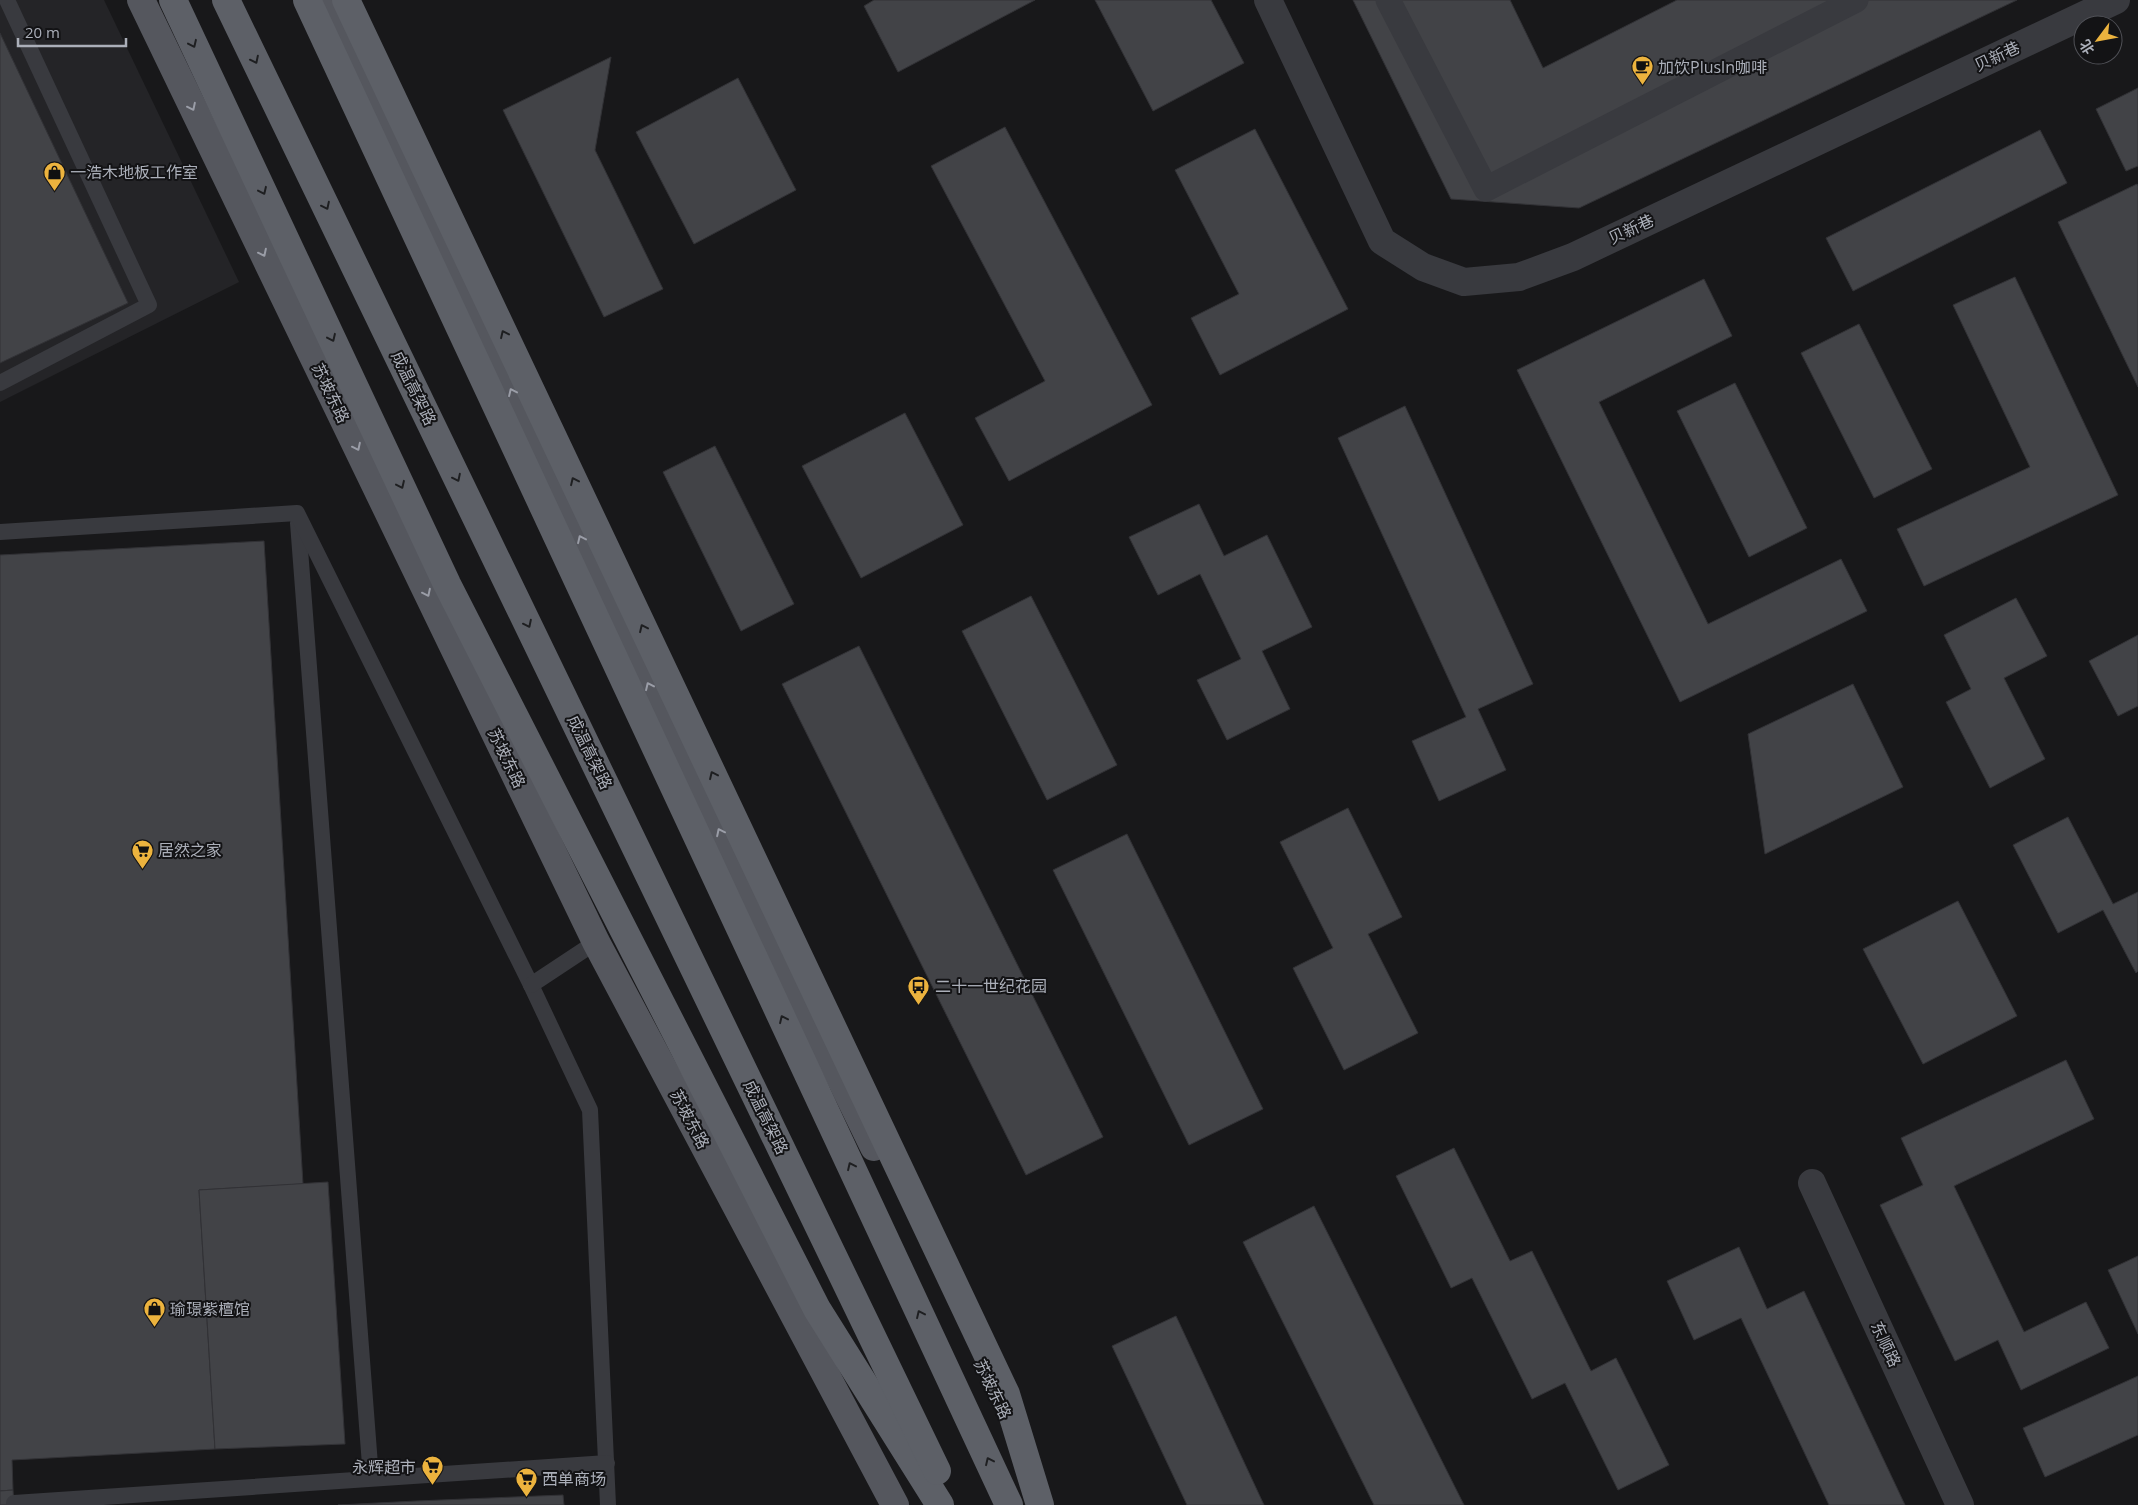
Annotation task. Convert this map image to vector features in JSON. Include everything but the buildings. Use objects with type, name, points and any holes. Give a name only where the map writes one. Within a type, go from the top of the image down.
[{"type":"highway","points":[[173,0],[452,592],[817,1309],[940,1505]]},
{"type":"highway","name":"成温高架路","points":[[226,0],[953,1505]]},
{"type":"highway","points":[[307,0],[1009,1505]]},
{"type":"highway","points":[[346,0],[1006,1394],[1040,1505]]},
{"type":"main road","name":"苏坡东路","points":[[140,0],[596,942],[895,1505]]},
{"type":"main road","name":"苏坡东路","points":[[328,0],[658,705],[1050,1505]]},
{"type":"street","name":"贝新巷","points":[[1268,0],[1382,241],[1423,267],[1464,282],[1519,277],[1572,257],[2116,0]]},
{"type":"street","points":[[1388,0],[1486,189],[1856,0]]},
{"type":"street","name":"东顺路","points":[[1812,1183],[1960,1505]]},
{"type":"lane","points":[[0,383],[149,305],[7,0]]},
{"type":"lane","points":[[0,532],[297,513]]},
{"type":"lane","points":[[297,513],[531,986],[590,1110],[608,1505]]},
{"type":"lane","points":[[297,513],[371,1478]]},
{"type":"lane","points":[[531,986],[596,942]]},
{"type":"lane","points":[[14,1503],[607,1463]]},
{"type":"shaded area","points":[[0,0],[104,0],[239,282],[0,402]]},
{"type":"place","name":"加饮Plusln咖啡","points":[[1642,86]]},
{"type":"place","name":"一浩木地板工作室","points":[[54,191]]},
{"type":"place","name":"居然之家","points":[[142,869]]},
{"type":"place","name":"二十一世纪花园","points":[[919,1005]]},
{"type":"place","name":"瑜璟紫檀馆","points":[[154,1328]]},
{"type":"place","name":"永辉超市","points":[[432,1486]]},
{"type":"place","name":"西单商场","points":[[526,1498]]}]
